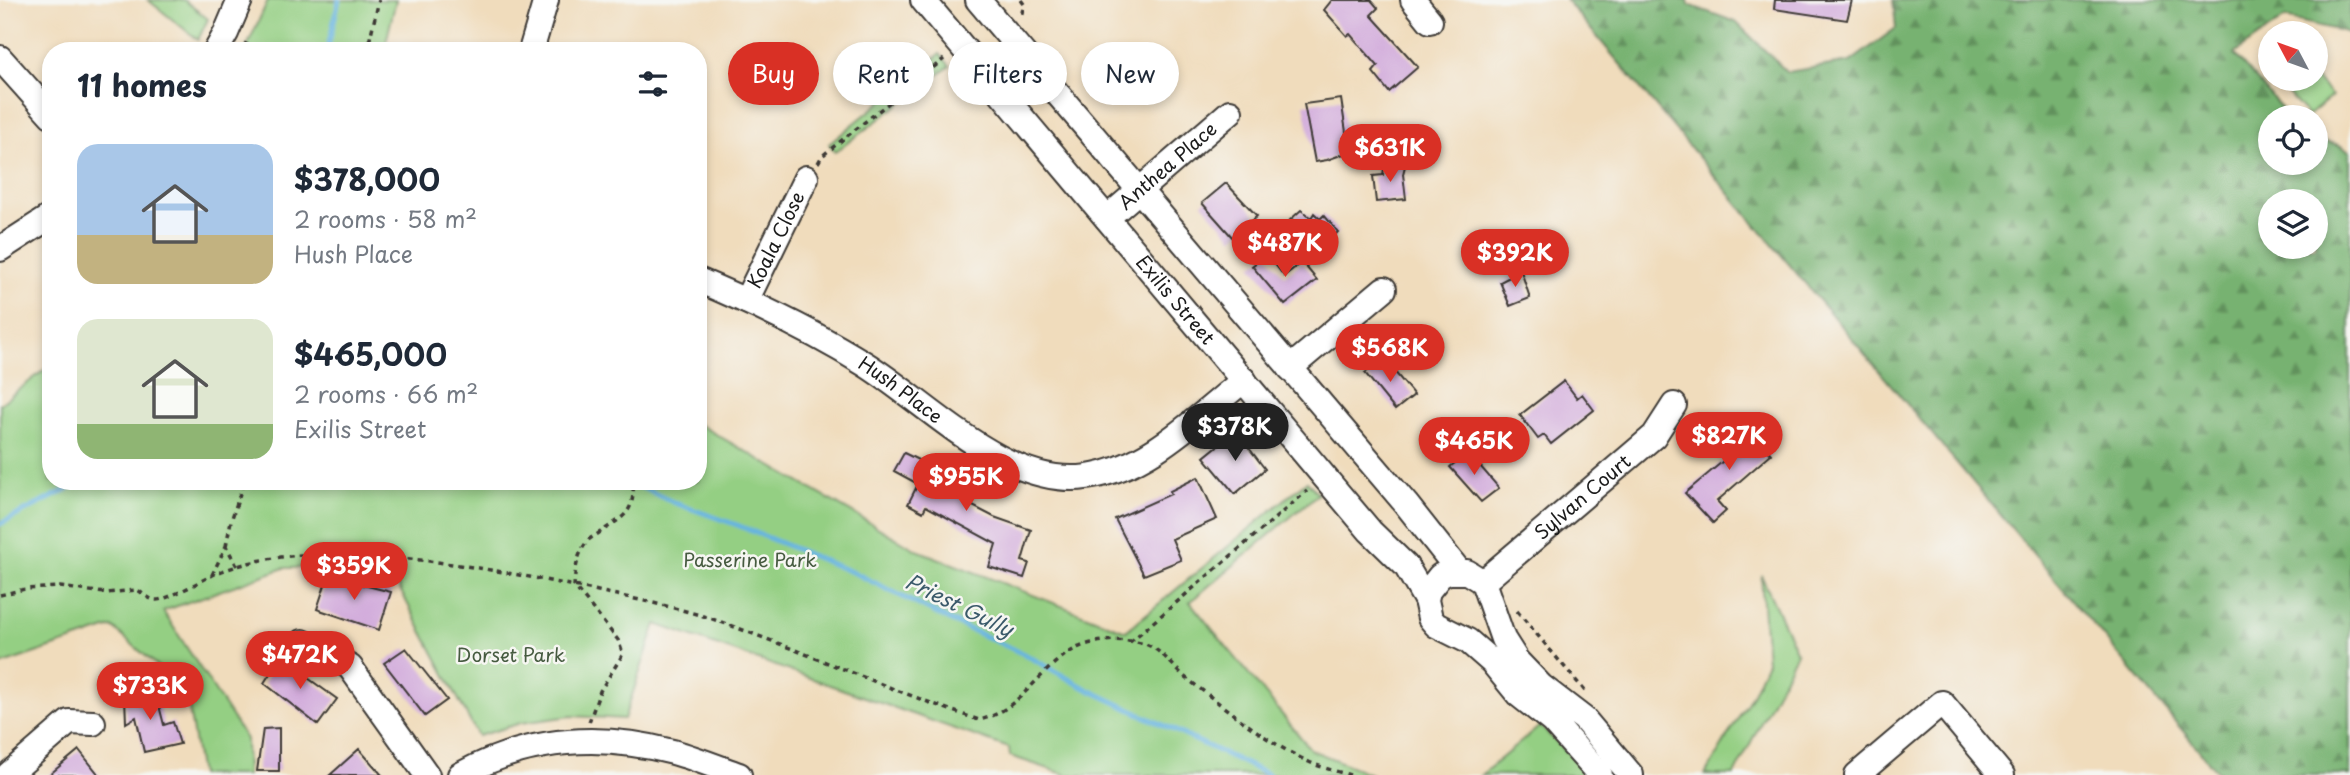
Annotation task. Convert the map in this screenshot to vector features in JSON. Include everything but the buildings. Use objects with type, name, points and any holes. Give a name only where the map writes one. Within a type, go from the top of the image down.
[{"type":"street","points":[[221,42],[240,0]]},
{"type":"street","points":[[534,42],[546,0]]},
{"type":"street","name":"Exilis Street","points":[[923,0],[1370,531],[1406,566],[1426,600],[1430,618],[1443,630],[1468,641],[1492,662],[1518,694],[1552,721],[1600,775]]},
{"type":"street","points":[[1413,0],[1430,21]]},
{"type":"street","points":[[956,40],[984,2],[1139,190],[1406,504],[1458,570],[1476,576],[1486,592],[1503,639],[1517,661],[1541,686],[1584,719],[1631,775]]},
{"type":"street","points":[[0,58],[42,105]]},
{"type":"street","name":"Anthea Place","points":[[1107,218],[1230,112]]},
{"type":"street","name":"Koala Close","points":[[746,300],[806,178]]},
{"type":"street","points":[[0,249],[42,222]]},
{"type":"street","name":"Hush Place","points":[[707,284],[746,300],[866,364],[984,448],[1011,465],[1037,475],[1087,477],[1135,462],[1153,452],[1244,380]]},
{"type":"street","points":[[1290,368],[1384,289]]},
{"type":"street","name":"Sylvan Court","points":[[1486,592],[1654,436],[1674,405]]},
{"type":"street","points":[[1426,600],[1428,591],[1440,576],[1458,570]]},
{"type":"street","points":[[1452,633],[1473,630],[1482,622],[1487,613],[1486,592]]},
{"type":"street","points":[[303,642],[350,667],[427,775]]},
{"type":"street","points":[[1857,775],[1942,704],[2002,775]]},
{"type":"street","points":[[8,775],[69,722],[93,723]]},
{"type":"street","points":[[460,775],[526,748],[585,741],[622,742],[674,752],[739,775]]},
{"type":"path","points":[[369,42],[379,0]]},
{"type":"path","points":[[806,178],[822,156],[956,40]]},
{"type":"path","points":[[1130,642],[1324,477]]},
{"type":"path","points":[[211,576],[226,546],[241,490]]},
{"type":"path","points":[[585,741],[590,716],[600,691],[617,667],[623,653],[618,640],[574,586],[575,567],[586,541],[631,509],[633,490]]},
{"type":"path","points":[[226,546],[237,565]]},
{"type":"path","points":[[0,595],[25,589],[60,587],[105,593],[137,590],[158,601],[237,565],[306,553],[361,554],[444,562],[532,576],[719,621],[887,688],[979,720],[1003,709],[1060,659],[1078,647],[1101,641],[1130,642],[1147,645],[1215,700],[1284,748],[1310,762],[1350,775]]},
{"type":"green space","points":[[148,0],[184,0],[208,19],[198,40]]},
{"type":"green space","points":[[268,0],[396,0],[386,42],[249,42]]},
{"type":"green space","points":[[1566,0],[1688,0],[1689,5],[1736,22],[1787,72],[1850,62],[1896,28],[1893,0],[2350,0],[2350,33],[2328,28],[2328,21],[2285,18],[2281,21],[2258,21],[2258,37],[2234,54],[2258,81],[2258,91],[2266,91],[2279,105],[2258,105],[2258,175],[2328,175],[2328,142],[2350,151],[2350,775],[2220,775]]},
{"type":"green space","points":[[940,54],[948,67],[934,78],[934,59]]},
{"type":"green space","points":[[2286,91],[2327,91],[2332,96],[2321,105],[2298,105]]},
{"type":"green space","points":[[877,105],[898,105],[835,152],[829,144]]},
{"type":"green space","name":"Passerine Park","points":[[42,372],[42,490],[707,490],[707,429],[917,550],[1126,631],[1307,481],[1318,494],[1190,602],[1311,750],[1373,775],[1067,775],[1010,756],[1009,748],[656,624],[624,719],[571,716],[521,723],[478,736],[388,567],[284,568],[163,611],[246,739],[247,775],[200,775],[186,691],[112,627],[0,665],[0,404]]},
{"type":"green space","points":[[1761,575],[1797,653],[1734,775],[1705,775],[1752,695],[1767,662]]},
{"type":"green space","points":[[1540,726],[1591,775],[1481,775]]},
{"type":"waterway","points":[[329,42],[339,0]]},
{"type":"waterway","name":"Priest Gully","points":[[0,524],[66,490]]},
{"type":"waterway","name":"Priest Gully","points":[[647,490],[859,575],[1026,655],[1087,689],[1269,775]]},
{"type":"park label","name":"Dorset Park","points":[[511,655]]}]
